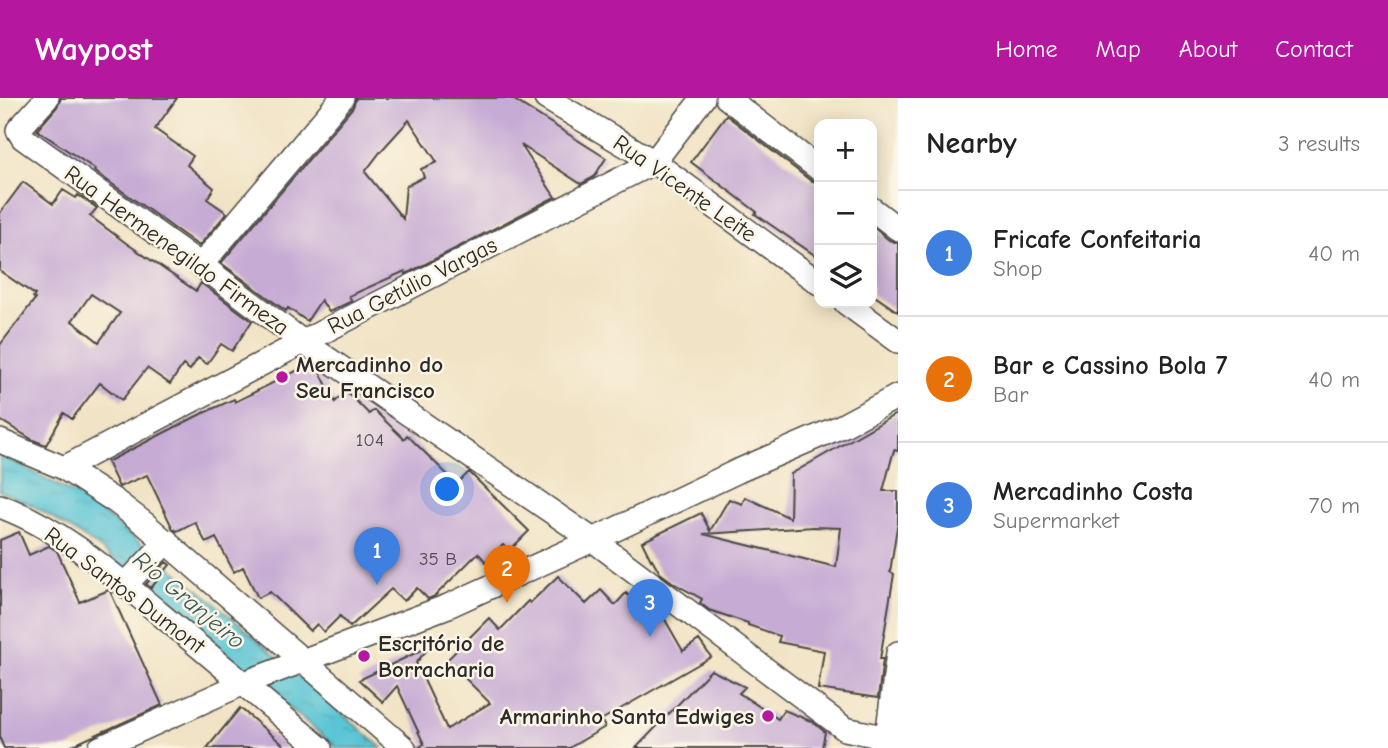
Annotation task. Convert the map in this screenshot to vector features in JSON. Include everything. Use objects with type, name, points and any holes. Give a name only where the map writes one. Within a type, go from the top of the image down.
[{"type":"street","name":"Rua Hermenegildo Firmeza","points":[[47,98],[20,126],[18,130],[23,138],[201,265],[303,342],[593,540],[843,739],[892,739]]},
{"type":"street","points":[[201,265],[342,98]]},
{"type":"street","name":"Rua Vicente Leite","points":[[546,98],[653,162],[814,279]]},
{"type":"street","name":"Rua Getúlio Vargas","points":[[64,468],[653,162],[702,98]]},
{"type":"street","points":[[727,98],[814,165]]},
{"type":"street","points":[[877,213],[898,229]]},
{"type":"street","points":[[853,308],[898,341]]},
{"type":"street","points":[[100,748],[247,681],[449,606],[738,471],[842,426],[898,396]]},
{"type":"street","points":[[0,441],[64,468],[115,501],[298,662],[404,748]]},
{"type":"street","name":"Rua Santos Dumont","points":[[0,506],[50,530],[128,582],[247,681],[320,748]]},
{"type":"street","points":[[128,582],[163,545]]},
{"type":"street","points":[[892,739],[898,653]]},
{"type":"water","name":"Rio Granjeiro","points":[[0,456],[86,500],[203,593],[382,748],[337,748],[148,586],[97,546],[34,506],[0,491]]},
{"type":"building","points":[[61,98],[177,98],[155,129],[193,156],[187,165],[214,188],[207,199],[227,213],[199,246],[37,130],[57,107]]},
{"type":"building","points":[[356,98],[511,98],[606,158],[594,177],[581,184],[521,145],[555,197],[406,274],[405,271],[349,296],[352,301],[329,312],[321,300],[307,321],[288,308],[286,311],[221,263],[353,107]],"holes":[[[409,120],[437,162],[421,169],[424,177],[406,186],[403,219],[365,172]]]},
{"type":"building","points":[[726,115],[814,181],[814,255],[755,214],[757,212],[691,162]]},
{"type":"building","points":[[23,182],[53,204],[63,190],[76,198],[78,195],[97,208],[90,216],[126,243],[196,291],[201,283],[252,321],[232,351],[221,344],[207,364],[198,358],[190,370],[183,365],[170,384],[147,368],[122,400],[100,383],[72,419],[64,413],[46,445],[33,440],[0,420],[0,345],[35,299],[35,295],[0,271],[0,213]],"holes":[[[91,294],[120,313],[99,342],[72,321]]]},
{"type":"building","points":[[877,230],[889,240],[898,243],[898,312],[877,297]]},
{"type":"building","points":[[310,364],[319,370],[335,402],[346,391],[369,414],[374,410],[404,439],[407,435],[457,484],[469,472],[529,531],[509,551],[503,545],[486,562],[478,553],[435,596],[428,599],[417,588],[404,601],[391,589],[350,627],[340,616],[324,632],[317,624],[310,631],[270,592],[258,598],[243,567],[234,572],[216,538],[206,543],[195,522],[177,531],[173,529],[147,475],[119,487],[107,462],[197,416],[234,399],[235,402]]},
{"type":"building","points":[[898,413],[898,451],[894,450],[883,491],[898,491],[898,527],[890,572],[894,574],[880,659],[883,659],[878,698],[818,689],[824,651],[778,642],[780,636],[709,610],[700,603],[702,599],[660,573],[642,542],[701,513],[710,531],[729,499],[742,504],[745,497],[790,518],[791,474]],"holes":[[[814,527],[841,528],[836,567],[703,534]]]},
{"type":"building","points":[[19,532],[29,555],[49,546],[57,551],[80,602],[110,591],[162,705],[67,748],[4,748],[0,739],[0,540]]},
{"type":"building","points":[[166,562],[170,565],[151,588],[146,584]]},
{"type":"building","points":[[558,576],[586,604],[601,590],[615,605],[626,593],[650,617],[660,611],[683,651],[699,640],[711,657],[601,720],[605,727],[569,748],[418,748],[424,744],[397,686],[383,702],[359,680],[430,646],[416,663],[447,729],[490,703],[447,660],[489,618],[500,630],[528,601],[530,603]]},
{"type":"building","points":[[711,670],[745,687],[739,693],[778,719],[784,710],[813,722],[825,732],[822,748],[636,748]]},
{"type":"building","points":[[240,708],[287,748],[207,748]]},
{"type":"place","name":"Mercadinho do Seu Francisco","points":[[282,377]]},
{"type":"place","name":"Fricafe Confeitaria","points":[[377,585]]},
{"type":"place","name":"Bar e Cassino Bola 7","points":[[507,603]]},
{"type":"place","name":"Mercadinho Costa","points":[[650,637]]},
{"type":"place","name":"Escritório de Borracharia","points":[[364,656]]},
{"type":"place","name":"Armarinho Santa Edwiges","points":[[768,716]]}]
